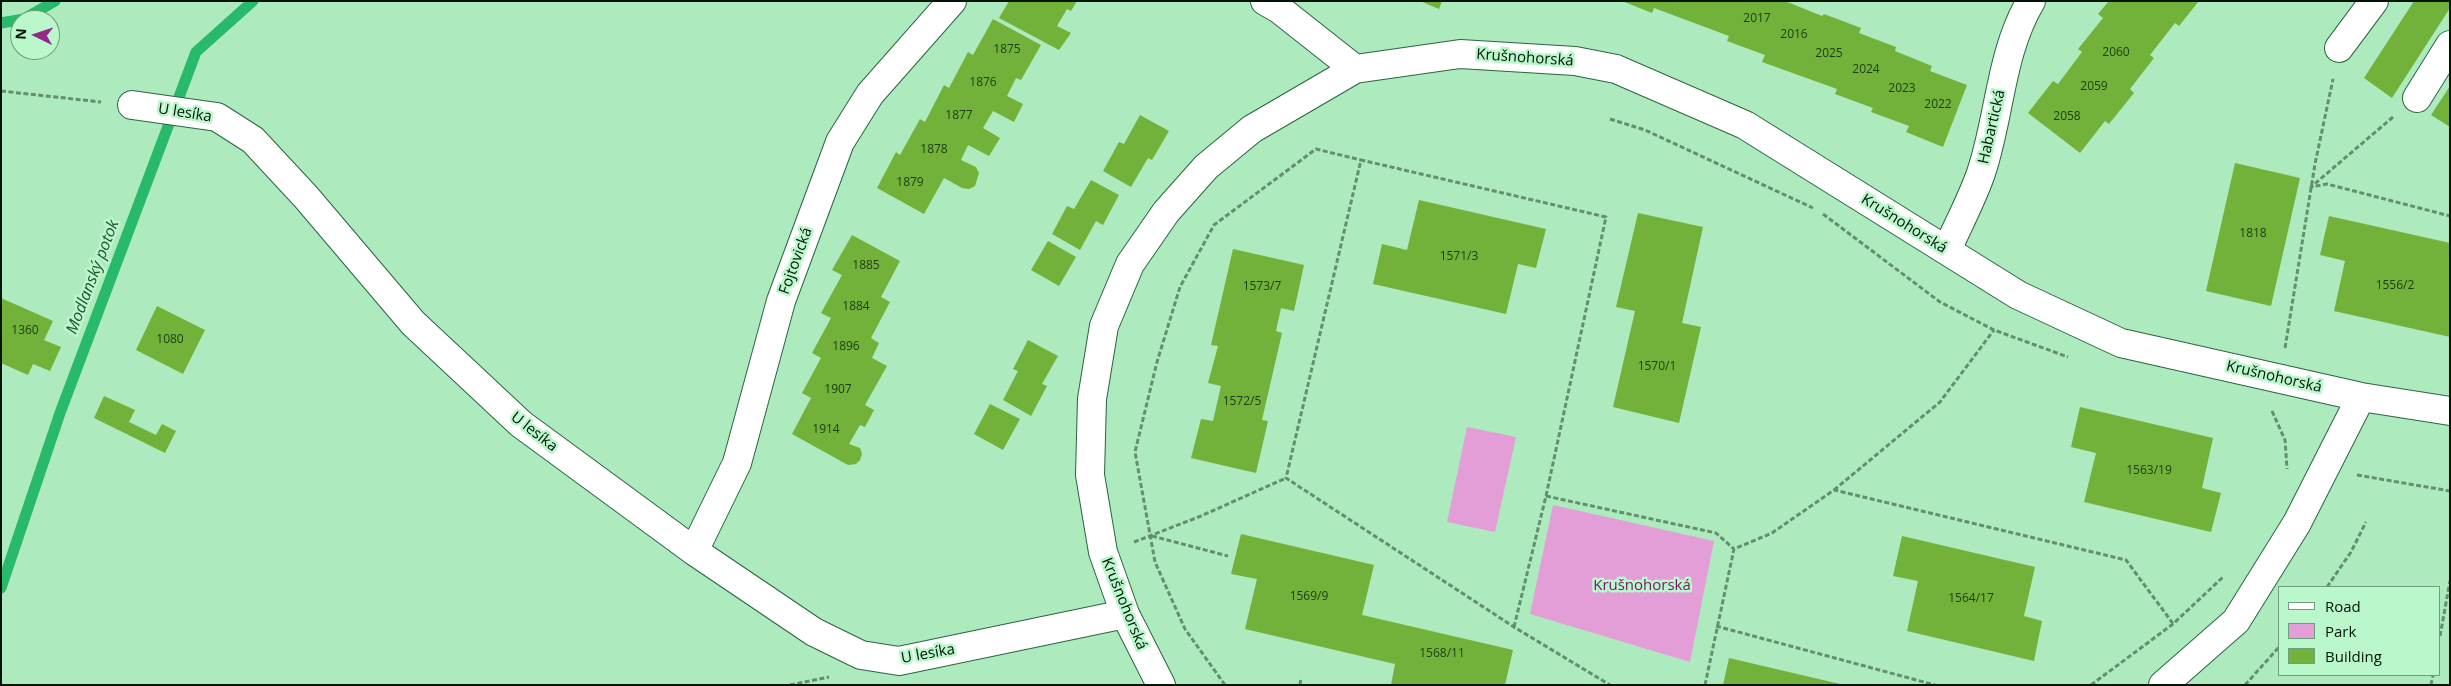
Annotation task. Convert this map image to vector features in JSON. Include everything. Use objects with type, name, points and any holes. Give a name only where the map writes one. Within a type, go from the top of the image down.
[{"type":"street","name":"Fojtovická","points":[[694,551],[737,463],[781,301],[840,142],[870,94],[952,1]]},
{"type":"street","points":[[1265,1],[1279,9],[1355,69]]},
{"type":"street","name":"Habartická","points":[[1947,250],[1981,173],[2010,49],[2019,21],[2031,1]]},
{"type":"street","points":[[2339,48],[2374,1]]},
{"type":"street","points":[[2417,98],[2450,45]]},
{"type":"street","name":"Krušnohorská","points":[[1161,685],[1124,614],[1103,552],[1090,475],[1092,399],[1104,326],[1130,264],[1166,212],[1206,167],[1252,129],[1355,69],[1460,54],[1575,61],[1616,69],[1745,125],[2018,295],[2121,343],[2361,397],[2450,411]]},
{"type":"street","name":"U lesíka","points":[[132,105],[217,117],[252,140],[306,197],[413,323],[521,424],[694,551],[814,632],[861,655],[899,662],[1124,614]]},
{"type":"street","points":[[2163,685],[2236,621],[2305,506],[2361,397]]},
{"type":"path","points":[[2280,378],[2311,187],[2339,48]]},
{"type":"path","points":[[1,91],[132,105]]},
{"type":"path","points":[[2311,187],[2417,98]]},
{"type":"path","points":[[1610,119],[1646,130],[1817,210],[1940,302],[1994,330],[2072,358]]},
{"type":"path","points":[[1225,685],[1185,629],[1156,562],[1135,452],[1157,362],[1180,287],[1214,225],[1316,149],[1606,217],[1546,496],[1514,626]]},
{"type":"path","points":[[1286,478],[1362,160]]},
{"type":"path","points":[[2311,187],[2327,184],[2450,216]]},
{"type":"path","points":[[1734,549],[1772,533],[1834,490],[1940,402],[1994,330]]},
{"type":"path","points":[[2263,408],[2273,411],[2285,440],[2287,477]]},
{"type":"path","points":[[2323,470],[2450,490]]},
{"type":"path","points":[[1103,552],[1151,536],[1286,478]]},
{"type":"path","points":[[1286,478],[1514,626],[1610,685]]},
{"type":"path","points":[[1834,490],[2126,560],[2196,656]]},
{"type":"path","points":[[1546,496],[1716,533],[1734,549]]},
{"type":"path","points":[[2328,586],[2351,552],[2366,522]]},
{"type":"path","points":[[1151,536],[1228,556]]},
{"type":"path","points":[[1705,685],[1716,626],[1734,549]]},
{"type":"path","points":[[2091,685],[2173,624],[2226,575]]},
{"type":"path","points":[[2441,630],[2450,581]]},
{"type":"path","points":[[1716,626],[1935,685]]},
{"type":"path","points":[[2245,685],[2278,648]]},
{"type":"path","points":[[1300,685],[1301,678]]},
{"type":"green space","points":[[1467,427],[1516,437],[1495,532],[1447,522]]},
{"type":"green space","name":"Krušnohorská","points":[[1553,505],[1714,541],[1690,662],[1530,614]]},
{"type":"building","points":[[1009,1],[1077,1],[1071,11],[1067,9],[1057,26],[1071,33],[1059,50],[999,18]]},
{"type":"building","points":[[1420,1],[1442,1],[1439,9]]},
{"type":"building","points":[[1622,1],[1785,1],[1822,16],[1824,14],[1861,28],[1859,33],[1896,47],[1895,51],[1932,66],[1930,71],[1967,85],[1943,147],[1906,132],[1909,126],[1871,112],[1873,108],[1835,94],[1837,89],[1762,62],[1765,55],[1727,41],[1729,36],[1654,8],[1652,13]]},
{"type":"building","points":[[2109,1],[2199,1],[2179,26],[2175,23],[2150,55],[2154,58],[2130,89],[2134,93],[2109,124],[2105,121],[2080,153],[2028,113],[2053,81],[2058,84],[2082,52],[2078,49],[2103,18],[2098,14]]},
{"type":"building","points":[[2414,1],[2450,1],[2450,8],[2392,98],[2364,78]]},
{"type":"building","points":[[993,19],[1041,45],[1021,80],[1016,78],[1007,96],[1023,104],[1014,122],[993,111],[983,128],[1000,138],[989,156],[968,145],[961,160],[976,167],[979,173],[975,186],[969,189],[962,188],[944,178],[924,214],[877,188],[896,152],[900,155],[920,119],[925,122],[944,85],[949,88],[968,52],[973,55]]},
{"type":"building","points":[[2450,86],[2450,127],[2431,115]]},
{"type":"building","points":[[1140,115],[1169,131],[1152,160],[1148,158],[1131,187],[1103,171],[1119,142],[1124,144]]},
{"type":"building","points":[[2235,163],[2300,178],[2271,306],[2206,291]]},
{"type":"building","points":[[1091,180],[1119,195],[1103,225],[1096,221],[1080,250],[1052,234],[1067,206],[1074,209]]},
{"type":"building","points":[[1419,200],[1546,229],[1536,268],[1518,264],[1506,314],[1373,284],[1382,244],[1407,250]]},
{"type":"building","points":[[1638,213],[1703,227],[1682,323],[1701,327],[1679,423],[1613,407],[1635,311],[1616,307]]},
{"type":"building","points":[[2329,216],[2450,243],[2450,337],[2334,311],[2345,261],[2320,255]]},
{"type":"building","points":[[852,235],[900,261],[881,297],[890,302],[871,338],[879,343],[872,358],[887,366],[865,405],[874,410],[865,427],[860,425],[849,444],[860,448],[862,454],[860,460],[856,464],[848,465],[792,434],[811,398],[802,393],[821,358],[812,353],[831,318],[821,313],[842,275],[832,270]]},
{"type":"building","points":[[1048,241],[1076,257],[1059,286],[1031,270]]},
{"type":"building","points":[[1233,249],[1304,265],[1294,311],[1281,308],[1276,331],[1282,333],[1262,420],[1268,421],[1256,473],[1191,458],[1201,419],[1213,421],[1221,386],[1208,383],[1218,346],[1211,345]]},
{"type":"building","points":[[1,298],[53,321],[44,340],[61,347],[50,371],[33,364],[28,375],[1,363]]},
{"type":"building","points":[[157,306],[205,330],[183,374],[136,350]]},
{"type":"building","points":[[1028,340],[1058,356],[1042,384],[1047,386],[1031,416],[1003,400],[1018,371],[1013,369]]},
{"type":"building","points":[[104,396],[135,410],[129,422],[156,435],[162,424],[176,431],[165,453],[94,418]]},
{"type":"building","points":[[990,404],[1020,419],[1003,450],[974,434]]},
{"type":"building","points":[[2080,407],[2213,438],[2202,488],[2221,493],[2211,532],[2084,502],[2096,453],[2071,447]]},
{"type":"building","points":[[1241,534],[1374,565],[1362,615],[1513,650],[1505,685],[1391,685],[1395,664],[1245,629],[1257,579],[1231,574]]},
{"type":"building","points":[[1902,536],[2035,567],[2024,616],[2042,621],[2034,661],[1907,631],[1918,581],[1893,576]]},
{"type":"building","points":[[1729,658],[1840,684],[1840,685],[1723,685]]},
{"type":"waterway","name":"Modlanský potok","points":[[1,23],[24,19],[55,1]]},
{"type":"waterway","name":"Modlanský potok","points":[[1,588],[60,413],[196,52],[253,1]]}]
